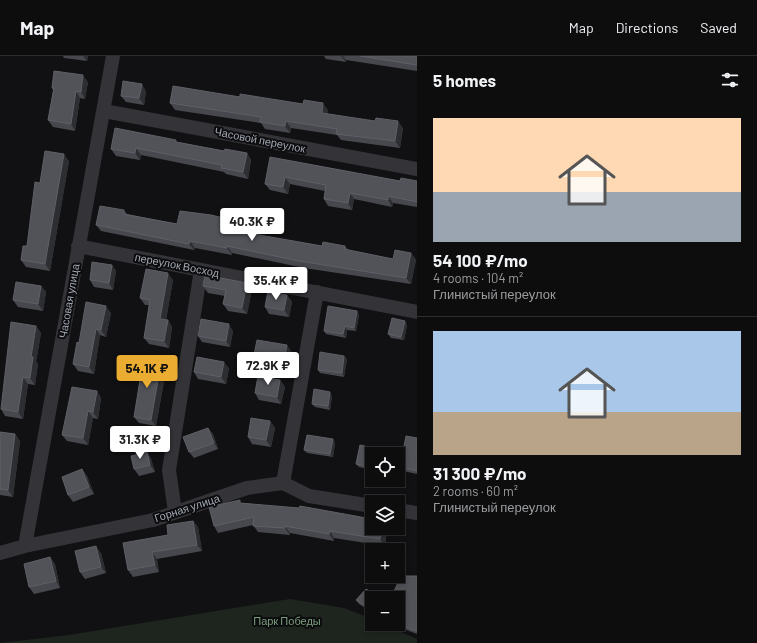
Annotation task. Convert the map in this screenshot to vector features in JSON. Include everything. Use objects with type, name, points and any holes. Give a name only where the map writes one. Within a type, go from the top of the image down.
[{"type":"street","name":"Часовая улица","points":[[25,546],[78,246],[104,110],[112,56]]},
{"type":"street","name":"Часовой переулок","points":[[104,110],[417,169]]},
{"type":"street","name":"переулок Восход","points":[[78,246],[417,312]]},
{"type":"street","points":[[176,512],[169,470],[201,270]]},
{"type":"street","points":[[317,292],[283,483],[309,496],[365,505]]},
{"type":"street","name":"Горная улица","points":[[0,553],[25,546],[153,520],[247,488],[283,483]]},
{"type":"street","points":[[405,511],[417,513]]},
{"type":"green space","name":"Парк Победы","points":[[290,599],[344,608],[365,616],[365,631],[399,631],[417,639],[417,643],[0,643],[69,635]]},
{"type":"building","points":[[360,56],[417,56],[417,65]]},
{"type":"building","points":[[54,71],[83,75],[81,92],[76,91],[71,124],[48,120],[54,88],[52,88]]},
{"type":"building","points":[[123,81],[142,84],[139,98],[121,96]]},
{"type":"building","points":[[173,86],[240,97],[240,94],[303,104],[304,100],[323,103],[322,113],[375,121],[376,118],[398,121],[395,141],[336,134],[337,129],[286,121],[285,126],[260,122],[261,117],[170,103]]},
{"type":"building","points":[[115,128],[176,140],[176,142],[224,151],[225,149],[247,153],[243,172],[221,168],[222,165],[136,148],[135,153],[111,149]]},
{"type":"building","points":[[45,151],[64,154],[45,264],[21,260],[23,246],[27,246],[35,182],[40,183]]},
{"type":"building","points":[[270,157],[400,181],[401,178],[417,181],[417,202],[388,196],[388,200],[350,193],[348,203],[324,199],[326,185],[285,177],[283,187],[265,184]]},
{"type":"building","points":[[100,206],[124,210],[123,214],[177,224],[180,211],[211,215],[232,220],[231,230],[322,246],[323,242],[345,246],[344,249],[393,259],[395,250],[411,253],[406,278],[299,261],[227,246],[227,248],[190,241],[189,244],[96,225]]},
{"type":"building","points":[[92,262],[112,265],[109,283],[90,280]]},
{"type":"building","points":[[146,269],[168,273],[160,319],[168,320],[164,341],[144,338],[150,300],[140,298]]},
{"type":"building","points":[[205,275],[247,283],[242,308],[223,304],[226,290],[203,286]]},
{"type":"building","points":[[16,282],[41,286],[38,304],[13,300]]},
{"type":"building","points":[[268,291],[287,295],[284,310],[265,307]]},
{"type":"building","points":[[86,302],[106,306],[101,330],[96,329],[89,367],[73,364],[77,342],[79,343]]},
{"type":"building","points":[[328,306],[357,311],[354,328],[345,326],[343,334],[324,331]]},
{"type":"building","points":[[392,318],[405,321],[401,337],[388,334]]},
{"type":"building","points":[[201,319],[229,324],[226,341],[198,336]]},
{"type":"building","points":[[11,322],[36,326],[31,357],[33,357],[30,378],[23,377],[18,412],[1,409]]},
{"type":"building","points":[[257,340],[287,345],[284,360],[254,355]]},
{"type":"building","points":[[320,352],[344,356],[342,373],[318,370]]},
{"type":"building","points":[[197,357],[224,362],[221,377],[194,372]]},
{"type":"building","points":[[141,360],[161,363],[151,420],[134,417],[140,380],[138,379]]},
{"type":"building","points":[[258,376],[280,380],[277,397],[255,393]]},
{"type":"building","points":[[72,387],[97,391],[93,412],[88,411],[83,438],[62,435]]},
{"type":"building","points":[[314,389],[330,392],[328,406],[312,404]]},
{"type":"building","points":[[251,418],[270,421],[266,440],[248,437]]},
{"type":"building","points":[[208,428],[214,443],[189,452],[183,437]]},
{"type":"building","points":[[0,432],[15,434],[8,490],[0,489]]},
{"type":"building","points":[[307,435],[333,439],[330,454],[304,450]]},
{"type":"building","points":[[406,436],[417,438],[417,471],[405,468],[404,447]]},
{"type":"building","points":[[360,445],[368,447],[365,447],[365,466],[356,464]]},
{"type":"building","points":[[147,452],[150,465],[134,469],[131,456]]},
{"type":"building","points":[[82,469],[89,487],[68,495],[62,477]]},
{"type":"building","points":[[240,500],[240,503],[299,508],[300,506],[365,518],[365,535],[381,535],[380,539],[330,531],[329,534],[285,526],[285,528],[253,526],[254,517],[214,526],[209,507]]},
{"type":"building","points":[[193,521],[197,545],[152,552],[155,565],[128,570],[123,543],[168,535],[167,525]]},
{"type":"building","points":[[96,546],[101,567],[80,572],[75,551]]},
{"type":"building","points":[[50,557],[56,581],[29,587],[24,564]]},
{"type":"building","points":[[405,576],[417,576],[417,631],[405,627],[405,591],[394,591],[398,583],[405,583]]},
{"type":"building","points":[[366,589],[369,591],[365,591],[365,606],[356,600]]}]
